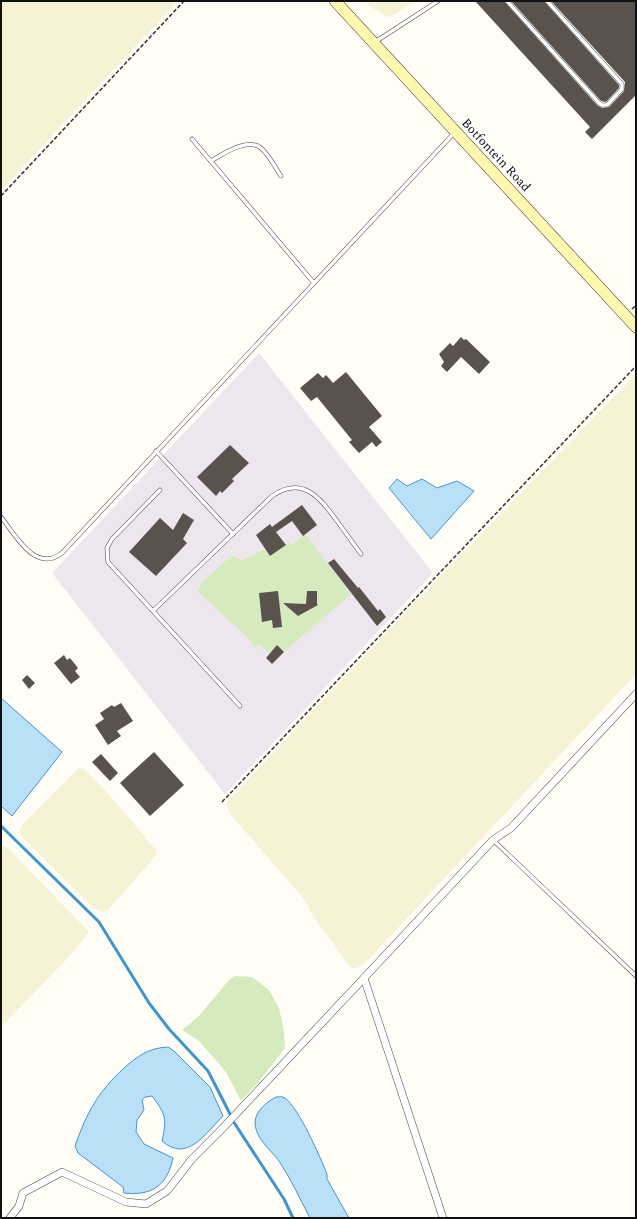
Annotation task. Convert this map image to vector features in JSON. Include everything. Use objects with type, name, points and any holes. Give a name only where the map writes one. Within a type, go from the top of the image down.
[{"type":"main road","name":"Botfontein Road","points":[[335,1],[636,327]]},
{"type":"street","points":[[10,1218],[19,1206],[23,1193],[62,1172],[126,1202],[146,1204],[167,1191],[192,1159],[493,840],[511,828],[636,694]]},
{"type":"street","points":[[364,978],[443,1218]]},
{"type":"lane","points":[[374,43],[438,1]]},
{"type":"lane","points":[[507,1],[599,103],[602,106],[607,105],[622,89],[622,84],[547,1]]},
{"type":"lane","points":[[1,517],[30,553],[43,559],[53,558],[62,553],[456,131]]},
{"type":"lane","points":[[192,139],[314,283]]},
{"type":"lane","points":[[211,161],[245,145],[252,144],[259,146],[264,151],[281,176]]},
{"type":"lane","points":[[156,452],[233,534]]},
{"type":"lane","points":[[153,611],[277,493],[287,489],[299,488],[311,492],[321,499],[361,554]]},
{"type":"lane","points":[[160,490],[112,539],[107,553],[111,566],[240,706]]},
{"type":"lane","points":[[493,840],[636,976]]},
{"type":"path","points":[[1,196],[184,1]]},
{"type":"path","points":[[222,802],[636,366]]},
{"type":"shaded area","points":[[1,1],[178,1],[1,190]]},
{"type":"shaded area","points":[[365,1],[415,1],[392,16],[387,17],[371,7]]},
{"type":"shaded area","points":[[259,353],[433,573],[225,794],[52,573]],"holes":[[[303,536],[284,652],[277,645],[259,644],[255,648],[248,638],[197,590],[202,582],[232,555],[241,560],[265,549],[270,556],[289,542],[291,545]]]},
{"type":"shaded area","points":[[636,374],[636,674],[363,965],[356,968],[351,968],[313,916],[304,899],[230,814],[227,802],[407,611]]},
{"type":"shaded area","points":[[79,768],[84,769],[104,789],[156,850],[157,854],[107,911],[103,912],[94,908],[23,838],[20,831],[22,825]]},
{"type":"shaded area","points":[[1,845],[8,848],[89,932],[66,960],[1,1027]]},
{"type":"green space","points":[[305,534],[351,594],[284,652],[277,646],[270,654],[259,644],[255,648],[248,638],[197,591],[202,582],[232,555],[241,560],[265,549],[270,556],[289,542],[291,545]]},
{"type":"green space","points":[[235,976],[252,977],[269,990],[279,1008],[284,1031],[285,1048],[257,1084],[241,1101],[226,1072],[199,1041],[182,1030],[198,1017],[229,980]]},
{"type":"water","points":[[397,479],[407,486],[422,479],[437,488],[457,481],[474,491],[431,539],[389,488]]},
{"type":"water","points":[[1,698],[62,752],[12,816],[1,806]]},
{"type":"water","points":[[168,1047],[174,1051],[210,1087],[223,1116],[195,1144],[188,1148],[180,1149],[171,1147],[162,1141],[165,1127],[163,1113],[152,1096],[145,1097],[142,1100],[144,1110],[137,1120],[136,1132],[144,1144],[173,1158],[167,1176],[157,1187],[143,1193],[124,1193],[123,1187],[78,1153],[75,1146],[94,1103],[115,1077],[144,1053],[155,1049]]},
{"type":"water","points":[[276,1097],[285,1098],[291,1103],[303,1122],[327,1174],[327,1179],[349,1218],[310,1218],[279,1161],[260,1138],[257,1133],[255,1122],[257,1114],[262,1107]]},
{"type":"building","points":[[475,1],[504,1],[597,105],[602,108],[609,107],[624,91],[625,82],[551,1],[636,1],[636,95],[592,139],[585,132],[590,127]]},
{"type":"building","points":[[511,1],[544,1],[619,85],[619,88],[606,102],[601,101]]},
{"type":"building","points":[[461,337],[464,340],[466,339],[490,362],[479,374],[461,357],[447,372],[441,366],[444,362],[439,354],[450,343],[453,346]]},
{"type":"building","points":[[346,372],[382,416],[369,427],[382,442],[376,447],[372,442],[359,453],[349,442],[352,440],[317,397],[311,401],[300,388],[318,373],[323,378],[326,375],[333,383]]},
{"type":"building","points":[[230,445],[249,463],[232,479],[234,481],[222,493],[220,491],[216,496],[197,477]]},
{"type":"building","points":[[302,505],[317,525],[303,536],[292,521],[276,532],[286,545],[270,556],[256,535],[270,524],[272,527]]},
{"type":"building","points":[[183,513],[194,520],[183,539],[187,543],[156,576],[129,552],[160,518],[173,530]]},
{"type":"building","points":[[334,559],[378,611],[380,609],[386,617],[377,626],[328,563]]},
{"type":"building","points":[[278,591],[282,627],[273,628],[272,620],[262,622],[259,593]]},
{"type":"building","points":[[307,591],[317,591],[318,605],[298,616],[283,603],[306,604]]},
{"type":"building","points":[[277,645],[284,652],[272,664],[266,658]]},
{"type":"building","points":[[64,655],[67,660],[70,658],[78,668],[75,671],[80,677],[71,684],[54,663]]},
{"type":"building","points":[[27,675],[35,683],[29,689],[22,680]]},
{"type":"building","points":[[121,703],[133,721],[117,731],[121,736],[108,745],[95,725],[104,719],[100,713],[112,705],[114,707]]},
{"type":"building","points":[[154,752],[184,785],[150,816],[120,783]]},
{"type":"building","points":[[101,754],[118,773],[110,781],[92,762]]},
{"type":"waterway","points":[[1,826],[99,922],[149,1003],[169,1029],[208,1071],[231,1116]]},
{"type":"waterway","points":[[233,1121],[284,1199],[293,1218]]}]
